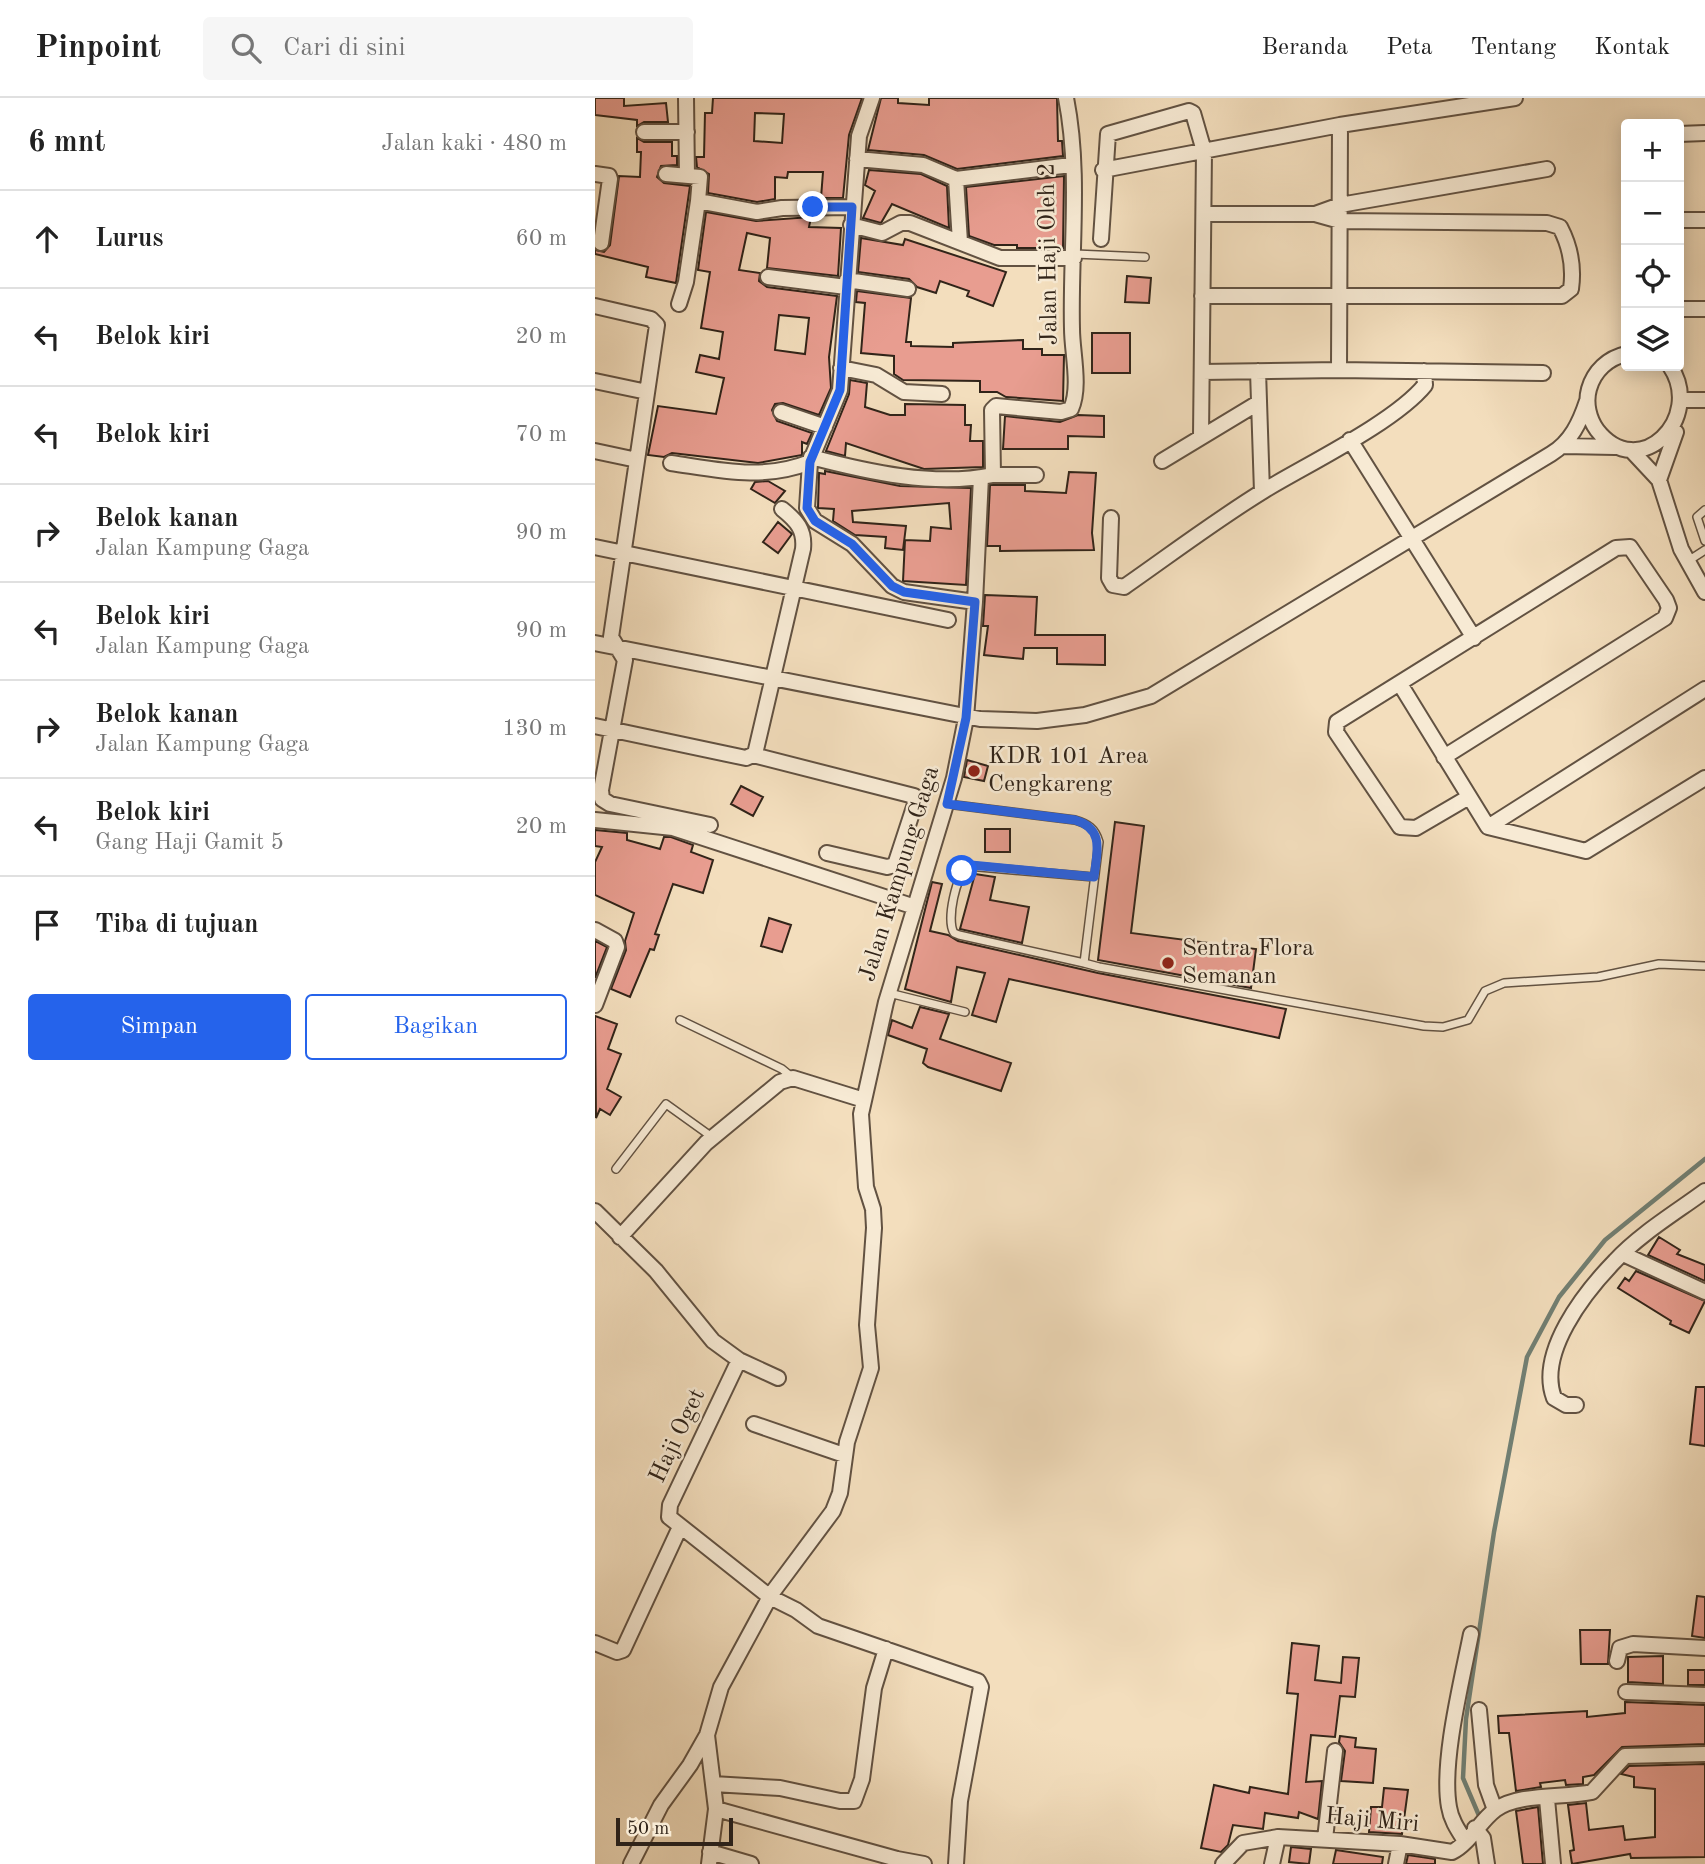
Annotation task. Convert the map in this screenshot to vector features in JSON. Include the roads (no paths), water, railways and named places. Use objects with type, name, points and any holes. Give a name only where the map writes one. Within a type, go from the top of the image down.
[{"type":"street","points":[[685,98],[687,176]]},
{"type":"street","points":[[872,98],[859,136],[840,390],[811,459],[806,495],[812,516],[828,530],[852,544],[892,586],[904,592],[975,602]]},
{"type":"street","name":"Jalan Haji Oleh 2","points":[[1066,98],[1074,256],[1074,383],[1071,409]]},
{"type":"street","points":[[1103,170],[1340,125],[1515,98]]},
{"type":"street","points":[[1101,239],[1103,170],[1108,134],[1189,111],[1197,120],[1204,151],[1201,436]]},
{"type":"street","points":[[1339,370],[1340,125]]},
{"type":"street","points":[[644,132],[687,132]]},
{"type":"street","points":[[1684,134],[1705,133]]},
{"type":"street","points":[[857,159],[923,165],[956,179],[1071,165]]},
{"type":"street","points":[[1315,214],[1340,205],[1547,169]]},
{"type":"street","points":[[595,174],[609,176],[610,179],[601,243]]},
{"type":"street","points":[[666,174],[700,177],[685,282],[679,304]]},
{"type":"street","points":[[956,179],[960,242]]},
{"type":"street","points":[[698,201],[757,212],[782,208],[852,207]]},
{"type":"street","points":[[1202,296],[1562,296],[1571,289],[1573,275],[1567,240],[1560,227],[1547,223],[1340,221],[1315,214],[1204,214]]},
{"type":"street","points":[[1684,220],[1705,220]]},
{"type":"street","points":[[851,225],[883,233],[906,222],[1000,258],[1074,256]]},
{"type":"street","points":[[768,277],[908,289]]},
{"type":"street","points":[[595,306],[655,321],[611,637],[625,660],[601,790],[602,799],[610,804],[710,825]]},
{"type":"street","points":[[1684,309],[1705,309]]},
{"type":"street","points":[[595,643],[966,718],[1037,721],[1085,715],[1151,696],[1564,446],[1581,420],[1597,373],[1612,359],[1621,356]]},
{"type":"street","points":[[841,368],[876,375],[904,392],[942,394]]},
{"type":"street","points":[[1202,372],[1339,370],[1543,373]]},
{"type":"street","points":[[1111,518],[1109,578],[1112,585],[1123,586],[1262,492],[1350,440],[1416,396],[1425,384],[1424,371]]},
{"type":"street","points":[[1659,480],[1686,400],[1681,381],[1674,371]]},
{"type":"street","points":[[1258,372],[1262,492]]},
{"type":"street","points":[[595,381],[647,392]]},
{"type":"street","points":[[1686,400],[1705,400]]},
{"type":"street","points":[[1587,401],[1595,427],[1604,438],[1626,449],[1659,480],[1668,513],[1688,562],[1705,592]]},
{"type":"street","points":[[1162,461],[1258,402]]},
{"type":"street","name":"Jalan Kampung Gaga","points":[[707,1735],[720,1687],[770,1597],[833,1511],[840,1493],[844,1455],[871,1368],[867,1325],[874,1228],[864,1171],[861,1114],[888,993],[947,804],[966,718],[992,410],[996,406],[1061,412],[1071,409]]},
{"type":"street","points":[[781,412],[825,427]]},
{"type":"street","points":[[1564,446],[1597,444],[1626,449],[1651,448],[1676,430]]},
{"type":"street","points":[[1350,440],[1474,638]]},
{"type":"street","points":[[595,452],[637,460]]},
{"type":"street","points":[[671,463],[753,475],[779,472],[811,459],[927,478],[1036,475]]},
{"type":"street","points":[[753,755],[773,679],[804,536],[797,521],[782,509]]},
{"type":"street","points":[[1444,757],[1665,618],[1669,608],[1634,551],[1622,545],[1400,684],[1339,719],[1336,732],[1402,828],[1416,828],[1469,797]]},
{"type":"street","points":[[595,547],[948,620]]},
{"type":"street","points":[[1400,684],[1488,827],[1586,850],[1705,778]]},
{"type":"street","points":[[1488,827],[1705,689]]},
{"type":"street","points":[[595,726],[746,758],[753,755],[908,792],[914,796],[915,804],[895,865],[887,866],[827,853]]},
{"type":"street","points":[[595,820],[673,828],[915,908]]},
{"type":"street","points":[[595,930],[615,941],[617,947],[595,1005]]},
{"type":"street","points":[[620,1237],[712,1138],[780,1082],[793,1078],[864,1100]]},
{"type":"street","points":[[1576,1405],[1566,1405],[1554,1398],[1549,1385],[1556,1344],[1591,1290],[1623,1254],[1705,1191]]},
{"type":"street","points":[[595,1211],[656,1271],[713,1341],[739,1360],[778,1378]]},
{"type":"street","points":[[1623,1254],[1705,1292]]},
{"type":"street","name":"Haji Oget","points":[[680,1527],[671,1520],[668,1511],[739,1360]]},
{"type":"street","points":[[754,1424],[844,1455]]},
{"type":"street","points":[[595,1643],[617,1652],[623,1650],[680,1527],[770,1597],[796,1610],[818,1626],[972,1678],[981,1687],[960,1801],[956,1864]]},
{"type":"street","points":[[1471,1634],[1448,1770],[1448,1805],[1457,1830],[1465,1841],[1494,1811],[1511,1801],[1592,1792],[1630,1754],[1705,1754]]},
{"type":"street","points":[[1617,1661],[1620,1647],[1633,1644],[1705,1648]]},
{"type":"street","points":[[713,1784],[780,1788],[840,1801],[854,1801],[862,1779],[874,1689],[886,1649]]},
{"type":"street","points":[[1626,1692],[1705,1695]]},
{"type":"street","points":[[1479,1710],[1486,1785],[1494,1811]]},
{"type":"street","points":[[707,1735],[716,1808],[709,1858],[751,1864]]},
{"type":"street","points":[[631,1864],[661,1805],[690,1765],[707,1735]]},
{"type":"street","points":[[1325,1839],[1335,1751]]},
{"type":"street","points":[[1547,1799],[1553,1864]]},
{"type":"street","points":[[716,1808],[897,1859],[924,1864]]},
{"type":"street","points":[[1476,1827],[1483,1838],[1487,1864]]},
{"type":"street","points":[[1272,1864],[1278,1837]]},
{"type":"street","name":"Haji Miri","points":[[1223,1864],[1243,1843],[1278,1837],[1400,1844],[1448,1853],[1457,1850],[1465,1841]]},
{"type":"street","points":[[1396,1864],[1400,1844]]},
{"type":"lane","points":[[1074,256],[1145,257]]},
{"type":"lane","points":[[1705,510],[1697,517],[1705,541]]},
{"type":"lane","points":[[1688,562],[1705,550]]},
{"type":"lane","points":[[947,804],[1087,824],[1096,832],[1099,842],[1084,963]]},
{"type":"lane","points":[[1094,877],[968,866],[961,874],[950,924],[954,933],[959,935],[1084,963],[1424,1027],[1443,1027],[1468,1020],[1485,991],[1504,983],[1598,977],[1659,964],[1705,966]]},
{"type":"lane","points":[[888,993],[965,1012]]},
{"type":"lane","points":[[680,1020],[782,1069],[793,1078]]},
{"type":"lane","points":[[616,1169],[666,1104],[712,1138]]},
{"type":"waterway","points":[[1489,1839],[1463,1778],[1466,1719],[1494,1532],[1527,1357],[1559,1297],[1605,1240],[1705,1159]]},
{"type":"place","name":"KDR 101 Area Cengkareng","points":[[974,771]]},
{"type":"place","name":"Sentra Flora Semanan","points":[[1168,963]]}]
